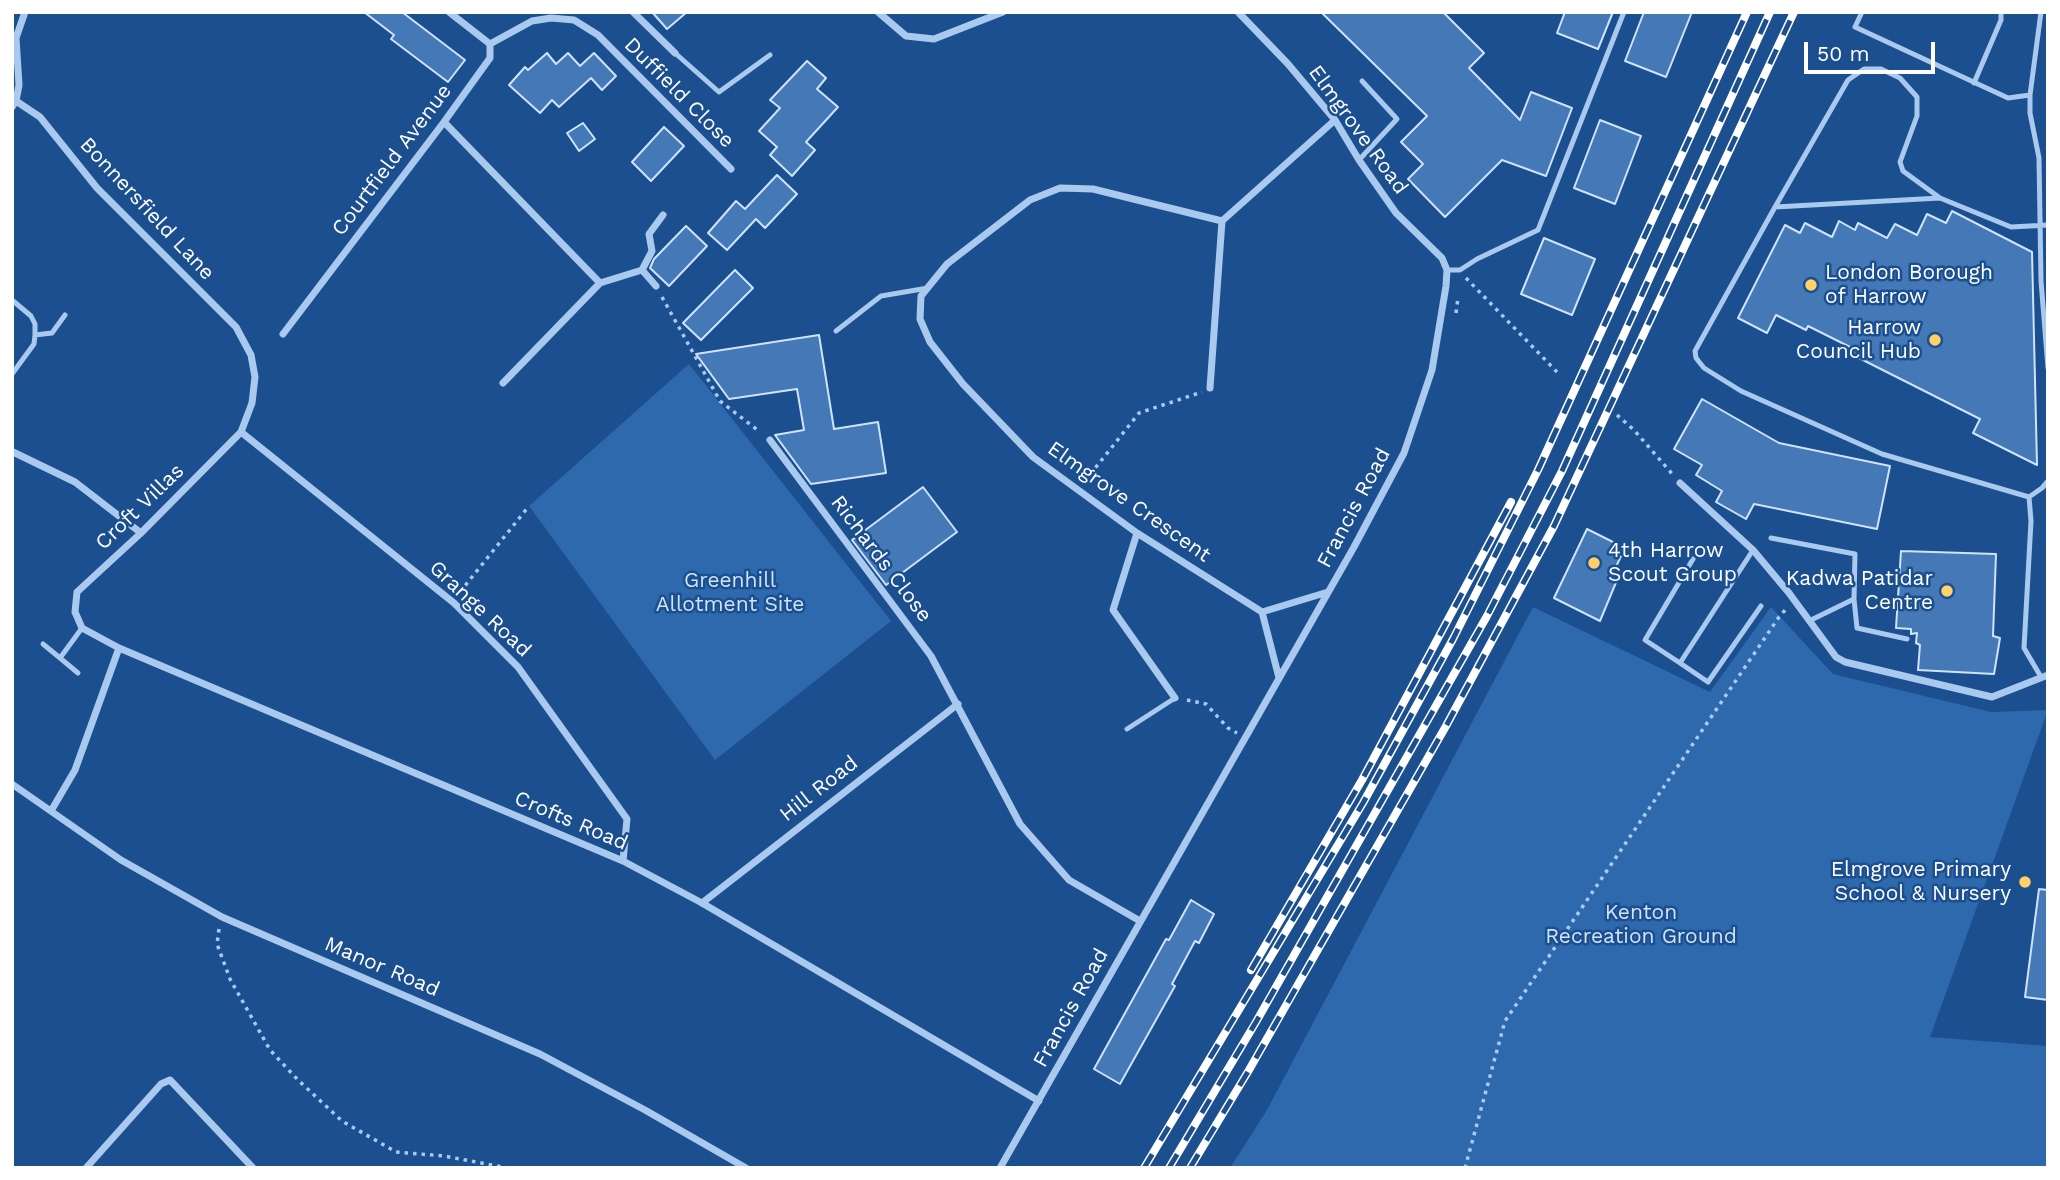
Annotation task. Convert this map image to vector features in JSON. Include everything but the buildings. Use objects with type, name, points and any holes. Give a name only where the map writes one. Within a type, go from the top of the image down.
[{"type":"street","name":"Bonnersfield Lane","points":[[25,12],[16,38],[19,85],[14,104],[40,117],[97,188],[236,327],[251,355],[255,377],[253,403],[241,432]]},
{"type":"street","points":[[449,12],[490,44]]},
{"type":"street","points":[[532,21],[535,12]]},
{"type":"street","points":[[633,12],[675,53]]},
{"type":"street","points":[[878,12],[906,36],[934,39],[1003,12]]},
{"type":"street","name":"Elmgrove Road","points":[[1238,12],[1288,64],[1335,120],[1396,213],[1442,258],[1447,270]]},
{"type":"street","name":"Duffield Close","points":[[490,44],[532,21],[551,18],[574,20],[598,35],[731,169]]},
{"type":"street","name":"Courtfield Avenue","points":[[283,334],[490,58],[490,44]]},
{"type":"street","points":[[1210,388],[1222,221],[1335,120]]},
{"type":"street","points":[[444,122],[600,283]]},
{"type":"street","name":"Elmgrove Crescent","points":[[1222,221],[1093,189],[1060,188],[1030,200],[947,264],[921,296],[920,320],[930,342],[963,384],[1033,457],[1138,533],[1262,612]]},
{"type":"street","points":[[503,383],[600,283],[642,270],[652,251],[649,234],[663,215]]},
{"type":"street","points":[[642,270],[656,286]]},
{"type":"street","name":"Francis Road","points":[[1000,1168],[1328,592],[1404,453],[1432,370],[1443,311],[1447,270]]},
{"type":"street","name":"Croft Villas","points":[[82,628],[75,612],[77,592],[141,533],[241,432]]},
{"type":"street","name":"Grange Road","points":[[241,432],[454,603],[518,667],[627,819],[623,861]]},
{"type":"street","name":"Richards Close","points":[[770,440],[932,656],[1020,824],[1069,880],[1140,921]]},
{"type":"street","points":[[13,453],[75,482],[141,533]]},
{"type":"street","points":[[1680,483],[1753,550],[1836,657],[1856,665],[1992,697],[2045,676]]},
{"type":"street","points":[[1138,533],[1113,610],[1175,698]]},
{"type":"street","points":[[1279,678],[1262,612],[1328,592]]},
{"type":"street","name":"Crofts Road","points":[[82,628],[119,648],[623,861],[702,903],[1039,1101]]},
{"type":"street","points":[[51,811],[75,770],[119,648]]},
{"type":"street","name":"Hill Road","points":[[702,903],[958,704]]},
{"type":"street","name":"Manor Road","points":[[12,784],[121,860],[222,917],[540,1054],[746,1168]]},
{"type":"street","points":[[86,1168],[161,1084],[170,1080],[253,1168]]},
{"type":"lane","points":[[1447,270],[1460,270],[1538,230],[1625,12]]},
{"type":"lane","points":[[1862,12],[1855,27],[2008,97],[2030,94]]},
{"type":"lane","points":[[1974,83],[2001,20],[2001,12]]},
{"type":"lane","points":[[2041,12],[2030,113],[2039,158],[2040,200],[2044,225],[2041,281],[2048,368]]},
{"type":"lane","points":[[675,53],[719,92],[770,55]]},
{"type":"lane","points":[[2029,497],[1882,454],[1741,391],[1704,368],[1696,358],[1697,344],[1848,80],[1864,69],[1881,69],[1900,78],[1917,97],[1917,116],[1900,162],[1903,170],[1940,198],[2011,227],[2044,225]]},
{"type":"lane","points":[[1359,160],[1397,119],[1362,80]]},
{"type":"lane","points":[[1775,207],[1940,198]]},
{"type":"lane","points":[[2040,200],[2048,200]]},
{"type":"lane","points":[[836,331],[881,296],[928,288]]},
{"type":"lane","points":[[12,300],[31,316],[36,335],[34,344],[12,374]]},
{"type":"lane","points":[[36,335],[52,333],[65,315]]},
{"type":"lane","points":[[2029,497],[2048,481]]},
{"type":"lane","points":[[2029,497],[2031,521],[2024,648],[2045,676]]},
{"type":"lane","points":[[1771,538],[1855,554],[1854,599],[1857,628],[1907,639]]},
{"type":"lane","points":[[1680,663],[1753,550]]},
{"type":"lane","points":[[1693,559],[1645,640],[1708,682],[1761,606]]},
{"type":"lane","points":[[1809,621],[1854,599]]},
{"type":"lane","points":[[60,658],[82,628]]},
{"type":"lane","points":[[43,644],[78,673]]},
{"type":"lane","points":[[1127,729],[1175,698]]},
{"type":"path","points":[[1460,270],[1557,372]]},
{"type":"path","points":[[656,286],[720,401],[770,440]]},
{"type":"path","points":[[1459,286],[1473,286]]},
{"type":"path","points":[[1077,491],[1139,413],[1210,388]]},
{"type":"path","points":[[1617,415],[1634,430],[1680,483]]},
{"type":"path","points":[[454,603],[463,587],[530,506]]},
{"type":"path","points":[[1465,1168],[1504,1021],[1779,617],[1795,601]]},
{"type":"path","points":[[1175,698],[1206,704],[1243,740]]},
{"type":"path","points":[[222,917],[217,944],[221,956],[230,979],[270,1050],[342,1121],[396,1152],[455,1158],[508,1168]]},
{"type":"green space","name":"Greenhill Allotment Site","points":[[689,364],[891,621],[715,760],[529,506]]},
{"type":"green space","name":"Kenton Recreation Ground","points":[[1533,607],[1710,692],[1771,607],[1833,674],[1991,712],[2048,710],[1930,1037],[2048,1046],[2048,1168],[1230,1168],[1267,1110]]},
{"type":"railway","points":[[1144,1168],[1363,803],[1453,639],[1538,470],[1747,12]]},
{"type":"railway","points":[[1169,1168],[1256,1022],[1487,616],[1562,471],[1770,12]]},
{"type":"railway","points":[[1190,1168],[1446,726],[1554,526],[1794,12]]},
{"type":"railway","points":[[1251,970],[1362,780],[1511,502]]},
{"type":"place","name":"London Borough of Harrow","points":[[1811,285]]},
{"type":"place","name":"Harrow Council Hub","points":[[1935,340]]},
{"type":"place","name":"4th Harrow Scout Group","points":[[1594,563]]},
{"type":"place","name":"Kadwa Patidar Centre","points":[[1947,591]]},
{"type":"place","name":"Elmgrove Primary School & Nursery","points":[[2025,882]]}]
